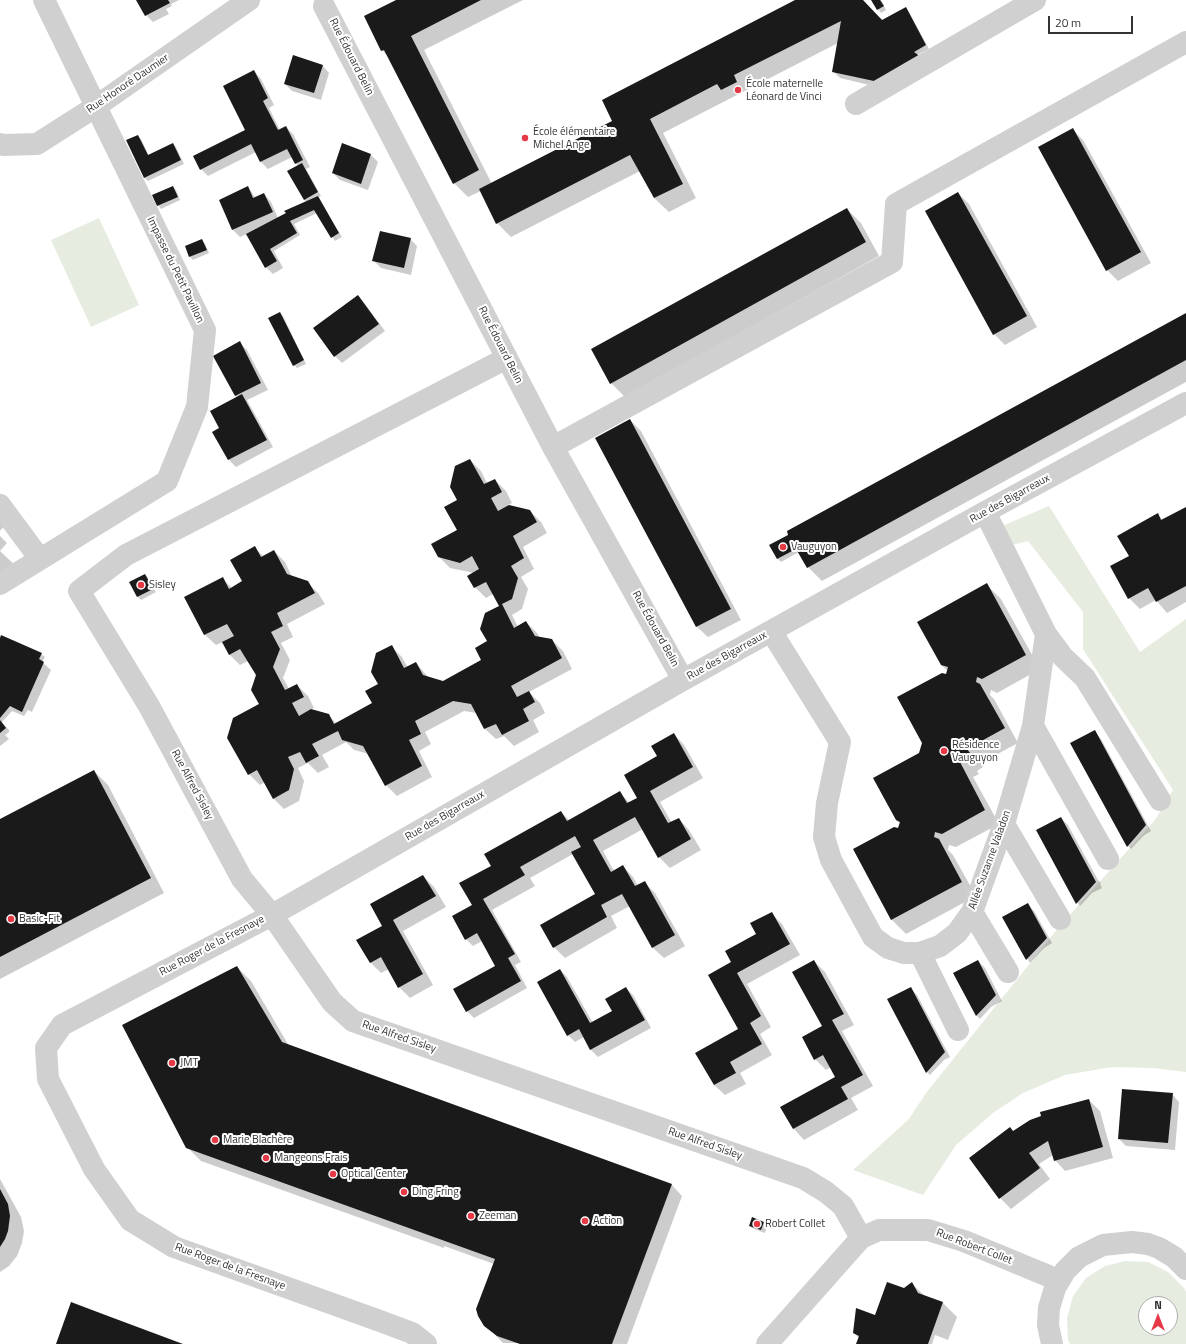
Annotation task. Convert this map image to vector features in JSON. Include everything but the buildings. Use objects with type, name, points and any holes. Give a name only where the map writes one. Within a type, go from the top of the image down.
[{"type":"street","name":"Impasse du Petit Pavillon","points":[[0,584],[167,481],[197,407],[205,330],[44,0]]},
{"type":"street","name":"Rue Honoré Daumier","points":[[0,144],[37,144],[95,107],[249,0]]},
{"type":"street","points":[[856,104],[1035,0]]},
{"type":"street","name":"Rue Édouard Belin","points":[[327,2],[553,447],[683,680]]},
{"type":"street","points":[[553,447],[892,262],[896,204],[1186,42]]},
{"type":"street","name":"Rue Alfred Sisley","points":[[507,358],[126,556],[79,591],[149,706],[242,879],[272,915],[332,1002],[353,1021],[803,1178],[826,1192],[843,1206],[861,1238]]},
{"type":"street","name":"Rue des Bigarreaux","points":[[272,915],[683,680],[1186,403]]},
{"type":"street","points":[[0,505],[40,559]]},
{"type":"street","points":[[986,512],[1046,634],[1063,657],[1085,678],[1160,800]]},
{"type":"street","name":"Allée Suzanne Valadon","points":[[771,631],[840,742],[827,803],[824,837],[831,860],[873,937],[888,948],[904,953],[920,953],[940,946],[957,933],[972,912],[1004,824],[1033,726],[1046,634]]},
{"type":"street","points":[[1033,726],[1108,859]]},
{"type":"street","points":[[1004,824],[1060,919]]},
{"type":"street","points":[[972,912],[1008,972]]},
{"type":"street","name":"Rue Roger de la Fresnaye","points":[[272,915],[62,1025],[46,1048],[48,1079],[94,1169],[130,1220],[174,1247],[412,1333],[426,1344]]},
{"type":"street","points":[[920,953],[958,1030]]},
{"type":"street","name":"Rue Robert Collet","points":[[768,1344],[861,1238],[879,1230],[928,1230],[964,1241],[1058,1280]]},
{"type":"street","points":[[1052,1344],[1048,1325],[1049,1308],[1058,1280],[1079,1257],[1103,1245],[1132,1242],[1159,1248],[1174,1257],[1186,1269]]},
{"type":"shaded area","points":[[99,218],[139,305],[91,327],[51,240]]},
{"type":"shaded area","points":[[1049,506],[1140,652],[1186,619],[1186,1072],[1154,1068],[1112,1067],[1065,1075],[1023,1093],[993,1113],[956,1145],[923,1195],[853,1170],[909,1119],[926,1093],[1059,927],[1155,820],[1173,790],[1083,649],[1083,612],[1028,541],[1012,545],[1002,526]]},
{"type":"shaded area","points":[[1125,1261],[1148,1262],[1168,1272],[1186,1292],[1186,1344],[1070,1344],[1068,1340],[1067,1318],[1073,1296],[1086,1278],[1105,1266]]},
{"type":"place","name":"École maternelle Léonard de Vinci","points":[[738,90]]},
{"type":"place","name":"École élémentaire Michel Ange","points":[[525,138]]},
{"type":"place","name":"Vauguyon","points":[[783,547]]},
{"type":"place","name":"Sisley","points":[[141,585]]},
{"type":"place","name":"Résidence Vauguyon","points":[[944,751]]},
{"type":"place","name":"Basic-Fit","points":[[11,919]]},
{"type":"place","name":"JMT","points":[[172,1063]]},
{"type":"place","name":"Marie Blachère","points":[[215,1140]]},
{"type":"place","name":"Mangeons Frais","points":[[266,1158]]},
{"type":"place","name":"Optical Center","points":[[333,1174]]},
{"type":"place","name":"Ding Fring","points":[[404,1192]]},
{"type":"place","name":"Zeeman","points":[[471,1216]]},
{"type":"place","name":"Action","points":[[585,1221]]},
{"type":"place","name":"Robert Collet","points":[[757,1224]]}]
